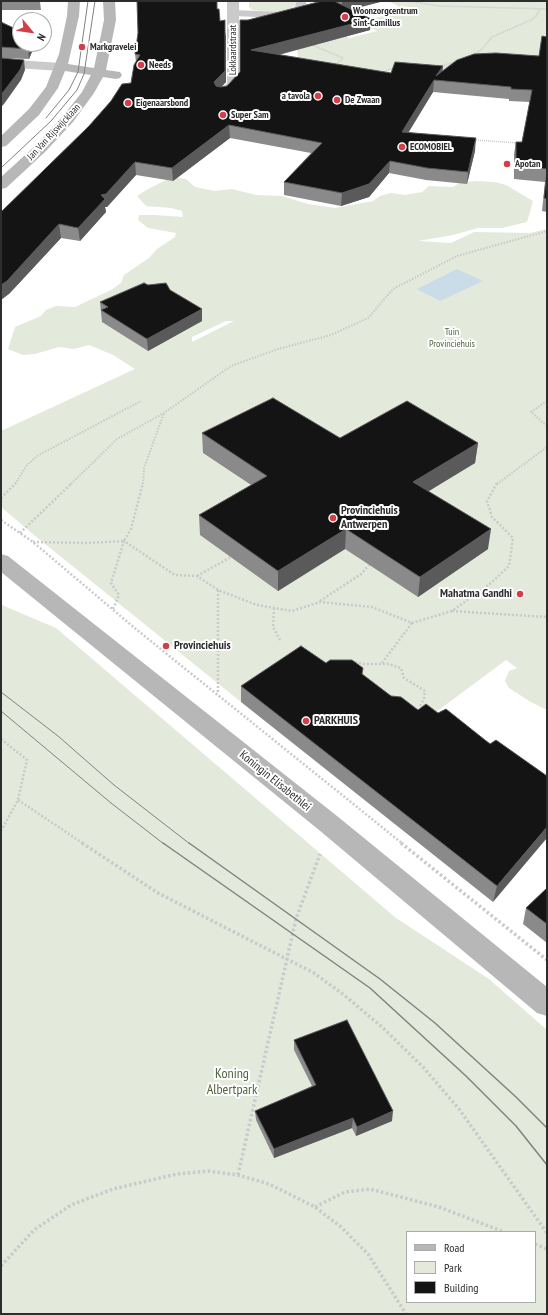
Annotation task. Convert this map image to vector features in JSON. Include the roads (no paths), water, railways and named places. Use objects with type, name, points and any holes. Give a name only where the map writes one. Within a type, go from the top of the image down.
[{"type":"main road","points":[[1,143],[29,117],[52,88],[62,67],[73,16],[74,1]]},
{"type":"main road","name":"Jan Van Rijswijcklaan","points":[[1,185],[68,119],[88,93],[99,72],[105,50],[110,20],[109,1]]},
{"type":"main road","points":[[62,67],[116,75]]},
{"type":"main road","name":"Koningin Elisabethlei","points":[[1,561],[328,823],[547,1004]]},
{"type":"street","name":"Lokkaardstraat","points":[[222,94],[233,84],[233,7]]},
{"type":"street","points":[[1,63],[62,67]]},
{"type":"lane","points":[[233,7],[281,15],[298,10],[301,6],[301,1]]},
{"type":"water","points":[[457,269],[483,281],[440,301],[417,289]]},
{"type":"tram line","points":[[46,118],[69,90],[78,72],[88,1]]},
{"type":"tram line","points":[[1,168],[51,121],[77,90],[84,74],[95,1]]},
{"type":"tram line","points":[[1,692],[58,736],[114,785],[190,844]]},
{"type":"tram line","points":[[1,711],[111,803],[164,844]]},
{"type":"tram line","points":[[163,843],[370,988],[466,1076],[516,1126],[547,1165]]},
{"type":"tram line","points":[[189,843],[380,979],[435,1023],[516,1097],[547,1128]]},
{"type":"place","name":"Woonzorgcentrum Sint-Camillus","points":[[345,17]]},
{"type":"place","name":"Markgravelei","points":[[82,47]]},
{"type":"place","name":"Needs","points":[[141,65]]},
{"type":"place","name":"a tavola","points":[[318,96]]},
{"type":"place","name":"De Zwaan","points":[[337,100]]},
{"type":"place","name":"Eigenaarsbond","points":[[128,103]]},
{"type":"place","name":"Super Sam","points":[[223,115]]},
{"type":"place","name":"ECOMOBIEL","points":[[402,147]]},
{"type":"place","name":"Apotan","points":[[507,164]]},
{"type":"place","name":"Provinciehuis Antwerpen","points":[[333,518]]},
{"type":"place","name":"Mahatma Gandhi","points":[[520,594]]},
{"type":"place","name":"Provinciehuis","points":[[166,646]]},
{"type":"place","name":"PARKHUIS","points":[[306,721]]},
{"type":"park label","name":"Tuin Provinciehuis","points":[[452,338]]},
{"type":"park label","name":"Koning Albertpark","points":[[232,1082]]}]
